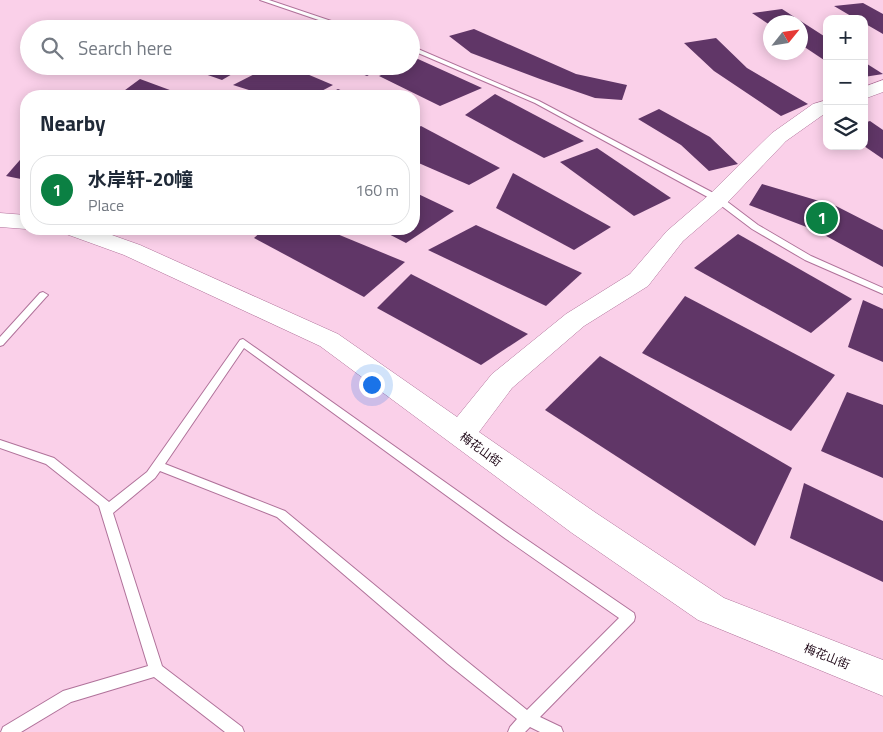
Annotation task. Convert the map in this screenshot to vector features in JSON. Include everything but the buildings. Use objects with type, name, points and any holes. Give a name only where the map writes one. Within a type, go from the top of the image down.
[{"type":"street","points":[[868,92],[883,86]]},
{"type":"street","points":[[460,434],[502,381],[575,320],[639,280],[676,236],[718,200],[779,137],[823,107]]},
{"type":"street","points":[[0,220],[20,222]]},
{"type":"street","name":"梅花山街","points":[[91,235],[132,250],[329,340],[584,523],[711,609],[883,678]]},
{"type":"lane","points":[[264,0],[325,20]]},
{"type":"lane","points":[[420,52],[537,102],[718,200],[755,227],[808,258],[883,291]]},
{"type":"lane","points":[[0,343],[43,295]]},
{"type":"lane","points":[[107,511],[151,476],[243,342],[510,535],[628,617],[515,732]]},
{"type":"lane","points":[[0,444],[50,462],[104,503],[156,670],[237,732]]},
{"type":"lane","points":[[158,466],[281,514],[452,659],[528,718],[556,732]]},
{"type":"lane","points":[[8,732],[68,696],[156,670]]},
{"type":"place","name":"水岸轩-20幢","points":[[822,218]]}]
